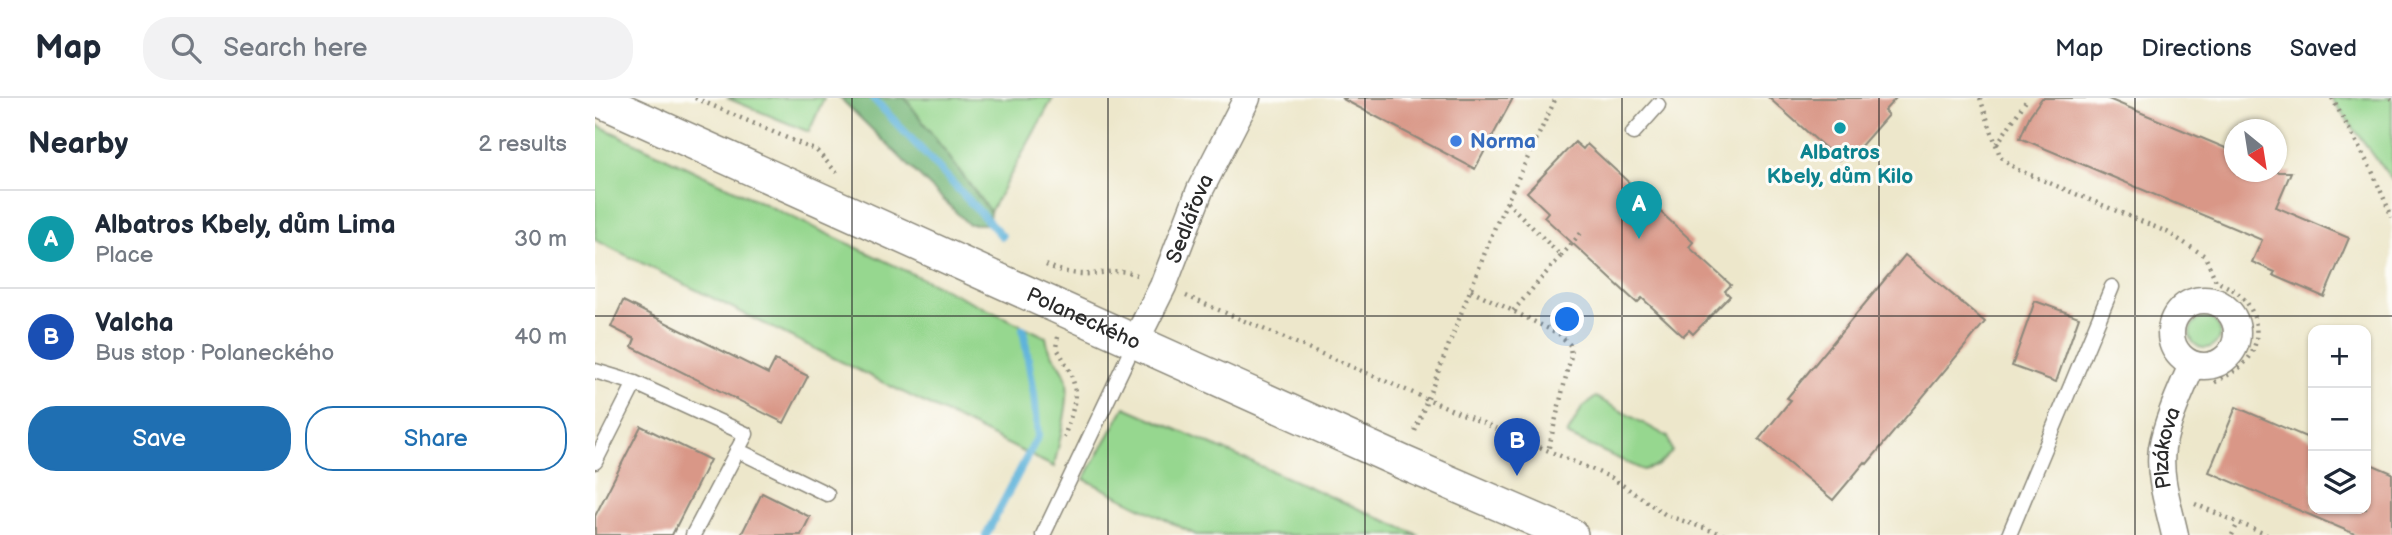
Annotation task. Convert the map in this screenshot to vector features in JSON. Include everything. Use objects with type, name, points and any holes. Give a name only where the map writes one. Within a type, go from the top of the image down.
[{"type":"street","name":"Polaneckého","points":[[595,98],[1571,535]]},
{"type":"street","name":"Sedlářova","points":[[1135,342],[1163,286],[1201,190],[1247,98]]},
{"type":"street","name":"Plzákova","points":[[2175,535],[2163,486],[2162,449],[2192,365]]},
{"type":"lane","points":[[1633,133],[1658,100]]},
{"type":"lane","points":[[2009,535],[2112,287]]},
{"type":"lane","points":[[1043,535],[1135,342]]},
{"type":"lane","points":[[595,370],[635,383],[745,434],[693,535]]},
{"type":"lane","points":[[595,462],[635,383]]},
{"type":"lane","points":[[737,450],[827,494]]},
{"type":"path","points":[[695,98],[817,151],[842,180]]},
{"type":"path","points":[[1415,431],[1507,202],[1556,98]]},
{"type":"path","points":[[1980,98],[2000,156],[2016,169],[2167,232],[2205,256],[2216,281],[2237,292],[2249,305],[2256,324],[2256,345],[2248,359],[2234,373],[2204,388]]},
{"type":"path","points":[[1996,145],[2028,98]]},
{"type":"path","points":[[2332,98],[2372,171],[2392,217]]},
{"type":"path","points":[[1507,202],[1561,256]]},
{"type":"path","points":[[1513,311],[1581,233]]},
{"type":"path","points":[[1039,263],[1083,274],[1125,270],[1612,478],[1666,515],[1724,535]]},
{"type":"path","points":[[1081,281],[1083,274]]},
{"type":"path","points":[[1471,290],[1559,334],[1570,345],[1570,356],[1548,451]]},
{"type":"path","points":[[1058,336],[1056,347],[1073,374],[1075,403],[1059,451],[1080,458]]},
{"type":"path","points":[[2184,500],[2267,535]]},
{"type":"path","points":[[2232,535],[2238,523]]},
{"type":"green space","points":[[727,98],[824,98],[809,132]]},
{"type":"green space","points":[[840,98],[905,98],[990,212],[988,224],[968,224]]},
{"type":"green space","points":[[905,98],[1053,98],[990,212]]},
{"type":"green space","points":[[2331,98],[2392,98],[2392,180]]},
{"type":"green space","points":[[595,124],[1046,337],[1049,349],[1064,371],[1067,385],[1066,408],[1054,467],[595,240]]},
{"type":"green space","points":[[2205,318],[2211,319],[2219,327],[2219,339],[2211,347],[2205,348],[2199,347],[2191,339],[2190,333],[2191,327],[2199,319]]},
{"type":"green space","points":[[1596,397],[1668,437],[1672,452],[1657,466],[1643,470],[1567,435],[1582,408]]},
{"type":"green space","points":[[1125,407],[1419,535],[1196,535],[1084,479]]},
{"type":"building","name":"Norma","points":[[1341,98],[1513,98],[1475,169]]},
{"type":"building","name":"Albatros Kbely, dům Kilo","points":[[1769,98],[1896,98],[1884,111],[1888,115],[1853,155],[1848,150],[1839,160]]},
{"type":"building","points":[[2042,98],[2106,98],[2224,147],[2224,182],[2287,182],[2276,207],[2349,238],[2324,297],[2273,275],[2275,272],[2252,262],[2262,240],[2020,138],[2030,115]]},
{"type":"building","points":[[1575,142],[1583,149],[1587,144],[1693,242],[1689,247],[1731,285],[1725,291],[1730,296],[1693,334],[1689,330],[1683,336],[1642,298],[1637,303],[1544,217],[1548,212],[1527,192]]},
{"type":"building","points":[[1905,255],[1985,322],[1867,464],[1865,462],[1833,500],[1759,439],[1791,400],[1787,398]]},
{"type":"building","points":[[623,301],[768,374],[775,360],[808,376],[784,423],[632,347],[635,339],[611,327]]},
{"type":"building","points":[[2035,301],[2079,317],[2056,382],[2012,366]]},
{"type":"building","points":[[2236,407],[2308,438],[2308,514],[2371,514],[2371,464],[2392,473],[2392,535],[2357,535],[2209,472]]},
{"type":"building","points":[[641,426],[710,460],[672,535],[595,535],[595,516]]},
{"type":"building","points":[[762,493],[810,517],[801,535],[741,535]]},
{"type":"waterway","points":[[873,98],[1002,236]]},
{"type":"waterway","points":[[986,535],[1038,436],[1023,329]]},
{"type":"place","name":"Albatros Kbely, dům Kilo","points":[[1840,128]]},
{"type":"place","name":"Norma","points":[[1456,141]]},
{"type":"place","name":"Albatros Kbely, dům Lima","points":[[1639,239]]},
{"type":"place","name":"Valcha","points":[[1517,476]]}]
